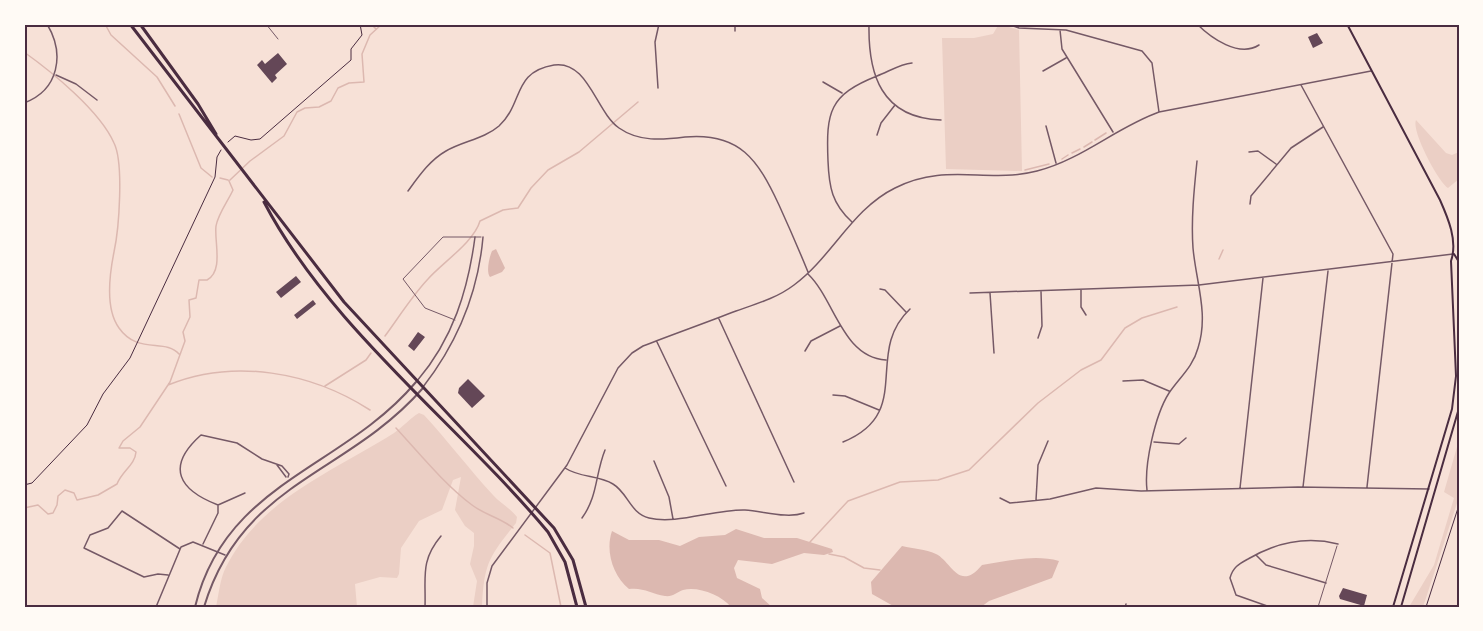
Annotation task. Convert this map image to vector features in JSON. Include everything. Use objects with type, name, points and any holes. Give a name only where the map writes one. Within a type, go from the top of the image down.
[{"type":"main road","points":[[130,24],[192,108],[218,138],[344,302],[554,528],[569,552],[586,607]]},
{"type":"main road","points":[[140,24],[198,104],[218,138]]},
{"type":"main road","points":[[1347,24],[1440,200],[1451,228],[1454,254],[1452,261],[1458,382],[1430,489],[1393,607]]},
{"type":"main road","points":[[262,198],[288,241],[332,300],[531,514],[560,551],[578,607]]},
{"type":"main road","points":[[1454,254],[1459,253]]},
{"type":"main road","points":[[1454,254],[1459,262],[1459,271]]},
{"type":"main road","points":[[1401,607],[1459,408]]},
{"type":"street","points":[[24,103],[40,94],[55,74],[58,49],[47,24]]},
{"type":"street","points":[[658,88],[655,42],[659,24]]},
{"type":"street","points":[[735,24],[735,31]]},
{"type":"street","points":[[869,24],[869,54],[874,77],[882,91],[895,105],[917,116],[941,120]]},
{"type":"street","points":[[1008,24],[1019,28],[1060,29],[1125,45],[1146,54],[1153,67],[1159,112]]},
{"type":"street","points":[[1197,24],[1228,45],[1249,49],[1259,45]]},
{"type":"street","points":[[1060,29],[1060,43],[1067,57],[1113,132]]},
{"type":"street","points":[[1043,71],[1067,57]]},
{"type":"street","points":[[852,223],[835,203],[829,183],[827,123],[831,109],[843,94],[874,77],[912,63]]},
{"type":"street","points":[[408,191],[424,170],[443,153],[485,135],[499,126],[512,110],[528,75],[536,70],[561,66],[580,75],[605,117],[629,135],[654,140],[708,136],[721,139],[746,152],[763,172],[808,273],[823,290],[841,325],[860,350],[871,357],[887,360]]},
{"type":"street","points":[[487,607],[487,583],[492,566],[565,468],[621,365],[636,350],[782,293],[808,273],[852,223],[884,194],[929,175],[1017,175],[1056,164],[1113,132],[1159,112],[1372,71]]},
{"type":"street","points":[[55,74],[76,84],[97,100]]},
{"type":"street","points":[[823,82],[843,94]]},
{"type":"street","points":[[1300,85],[1392,251],[1393,262],[1367,487]]},
{"type":"street","points":[[877,135],[882,123],[895,105]]},
{"type":"street","points":[[1046,126],[1056,164]]},
{"type":"street","points":[[1250,204],[1251,196],[1291,148],[1323,127]]},
{"type":"street","points":[[1249,152],[1258,151],[1276,165]]},
{"type":"street","points":[[1147,490],[1146,475],[1158,417],[1170,391],[1189,368],[1199,345],[1202,306],[1193,245],[1197,161]]},
{"type":"street","points":[[195,607],[204,579],[217,551],[255,505],[289,478],[371,426],[416,382],[434,360],[455,320],[466,288],[475,237]]},
{"type":"street","points":[[204,607],[225,555],[242,531],[268,505],[382,428],[423,388],[445,358],[465,317],[476,286],[483,237]]},
{"type":"street","points":[[970,293],[1199,285],[1454,254]]},
{"type":"street","points":[[1303,488],[1328,270]]},
{"type":"street","points":[[1240,488],[1263,278]]},
{"type":"street","points":[[880,289],[885,290],[907,312]]},
{"type":"street","points":[[1081,289],[1081,307],[1086,315]]},
{"type":"street","points":[[1038,338],[1042,326],[1041,291]]},
{"type":"street","points":[[990,292],[994,353]]},
{"type":"street","points":[[843,442],[866,430],[880,411],[891,337],[910,309]]},
{"type":"street","points":[[718,318],[794,482]]},
{"type":"street","points":[[805,351],[811,341],[841,325]]},
{"type":"street","points":[[657,341],[726,486]]},
{"type":"street","points":[[1123,381],[1149,382],[1170,391]]},
{"type":"street","points":[[833,395],[844,396],[880,411]]},
{"type":"street","points":[[245,493],[218,505],[193,494],[182,480],[181,461],[192,443],[201,435],[237,443],[262,459],[285,468],[290,474],[289,478]]},
{"type":"street","points":[[1153,441],[1179,444],[1186,438]]},
{"type":"street","points":[[1036,501],[1038,465],[1048,441]]},
{"type":"street","points":[[582,518],[593,503],[605,450]]},
{"type":"street","points":[[654,461],[669,497],[673,519]]},
{"type":"street","points":[[276,464],[284,477],[289,478]]},
{"type":"street","points":[[565,468],[578,475],[597,478],[615,485],[641,515],[652,519],[673,519],[731,510],[804,513]]},
{"type":"street","points":[[1000,498],[1010,503],[1036,501],[1089,489],[1367,487],[1430,489]]},
{"type":"street","points":[[203,545],[218,513],[218,505]]},
{"type":"street","points":[[168,575],[158,574],[144,577],[84,548],[90,535],[108,528],[122,511],[180,549]]},
{"type":"street","points":[[425,607],[424,565],[429,550],[441,536]]},
{"type":"street","points":[[1270,607],[1240,597],[1230,583],[1233,569],[1256,554],[1292,541],[1318,540],[1338,544]]},
{"type":"street","points":[[156,607],[180,549],[187,542],[203,545],[225,555]]},
{"type":"street","points":[[1256,554],[1266,565],[1326,583]]},
{"type":"lane","points":[[266,24],[278,39]]},
{"type":"lane","points":[[455,320],[425,309],[403,279],[442,237],[483,237]]},
{"type":"lane","points":[[1318,607],[1338,544]]},
{"type":"path","points":[[24,485],[32,483],[57,454],[87,425],[108,388],[130,358],[215,177],[218,153],[235,136],[251,140],[260,139],[351,60],[351,49],[362,35],[360,24]]},
{"type":"path","points":[[1426,607],[1459,505]]},
{"type":"shaded area","points":[[999,24],[1019,30],[1022,171],[946,169],[942,38],[974,38],[993,34]]},
{"type":"shaded area","points":[[1416,120],[1446,153],[1452,155],[1459,152],[1459,179],[1448,188],[1438,177],[1427,156],[1418,135]]},
{"type":"shaded area","points":[[496,249],[505,268],[502,272],[490,277],[489,261],[492,251]]},
{"type":"shaded area","points":[[419,413],[424,415],[493,495],[517,517],[516,523],[490,561],[484,580],[482,607],[473,607],[477,581],[470,564],[474,533],[465,526],[455,510],[461,477],[453,480],[442,510],[419,521],[401,548],[397,578],[380,577],[355,584],[357,607],[216,607],[226,567],[241,543],[258,523],[300,489],[394,433]]},
{"type":"shaded area","points":[[1459,440],[1459,497],[1423,607],[1409,607],[1434,565],[1454,498],[1444,492]]},
{"type":"shaded area","points":[[736,529],[764,538],[797,538],[832,549],[833,552],[824,555],[804,553],[772,564],[738,560],[734,568],[737,578],[760,589],[762,598],[772,607],[731,607],[715,595],[695,589],[683,590],[668,596],[629,589],[623,584],[615,570],[610,555],[612,531],[629,540],[659,540],[680,546],[699,537],[725,535]]},
{"type":"shaded area","points":[[902,546],[936,554],[961,576],[974,573],[982,565],[1011,560],[1040,558],[1059,561],[1052,578],[989,601],[981,607],[895,607],[872,594],[871,582]]},
{"type":"building","points":[[1317,33],[1323,43],[1313,48],[1308,37]]},
{"type":"building","points":[[278,53],[287,64],[275,75],[277,78],[272,83],[257,65],[262,60],[265,64]]},
{"type":"building","points":[[296,276],[301,282],[281,298],[276,292]]},
{"type":"building","points":[[313,300],[316,304],[297,319],[294,315]]},
{"type":"building","points":[[418,332],[425,337],[414,351],[408,346]]},
{"type":"building","points":[[468,379],[485,396],[472,408],[458,393],[459,388]]},
{"type":"building","points":[[1343,588],[1367,595],[1364,606],[1340,599]]},
{"type":"waterway","points":[[105,24],[111,35],[157,77],[175,106]]},
{"type":"waterway","points":[[371,24],[376,29]]},
{"type":"waterway","points":[[230,180],[250,161],[284,136],[297,112],[305,108],[319,107],[331,101],[338,88],[349,83],[364,82],[362,54],[370,35],[382,24]]},
{"type":"waterway","points":[[24,52],[87,105],[114,143],[119,165],[120,196],[110,280],[110,301],[119,328],[134,341],[173,349],[179,354]]},
{"type":"waterway","points":[[385,336],[411,299],[434,273],[465,244],[477,229],[480,221],[503,210],[518,208],[531,188],[548,170],[579,152],[638,102]]},
{"type":"waterway","points":[[179,114],[201,168],[212,177]]},
{"type":"waterway","points":[[1095,140],[1106,133]]},
{"type":"waterway","points":[[1084,147],[1092,142]]},
{"type":"waterway","points":[[1072,153],[1080,149]]},
{"type":"waterway","points":[[1062,159],[1068,155]]},
{"type":"waterway","points":[[1025,170],[1049,164]]},
{"type":"waterway","points":[[220,178],[228,180]]},
{"type":"waterway","points":[[24,508],[38,505],[48,514],[53,513],[58,496],[65,490],[74,493],[77,500],[98,495],[117,484],[133,461],[136,452],[130,448],[119,448],[123,441],[140,427],[170,382],[185,341],[183,332],[190,317],[189,300],[196,298],[199,280],[207,280],[215,270],[217,263],[216,226],[233,190],[229,181]]},
{"type":"waterway","points":[[1219,259],[1223,250]]},
{"type":"waterway","points":[[810,542],[848,501],[900,482],[938,480],[969,470],[1038,403],[1081,370],[1101,360],[1125,328],[1142,318],[1177,307]]},
{"type":"waterway","points":[[325,386],[366,360],[371,353]]},
{"type":"waterway","points":[[168,385],[219,372],[272,373],[323,386],[370,410]]},
{"type":"waterway","points":[[396,428],[462,497],[513,528]]},
{"type":"waterway","points":[[525,535],[550,553],[561,607]]},
{"type":"waterway","points":[[829,554],[844,557],[864,568],[880,570]]}]
